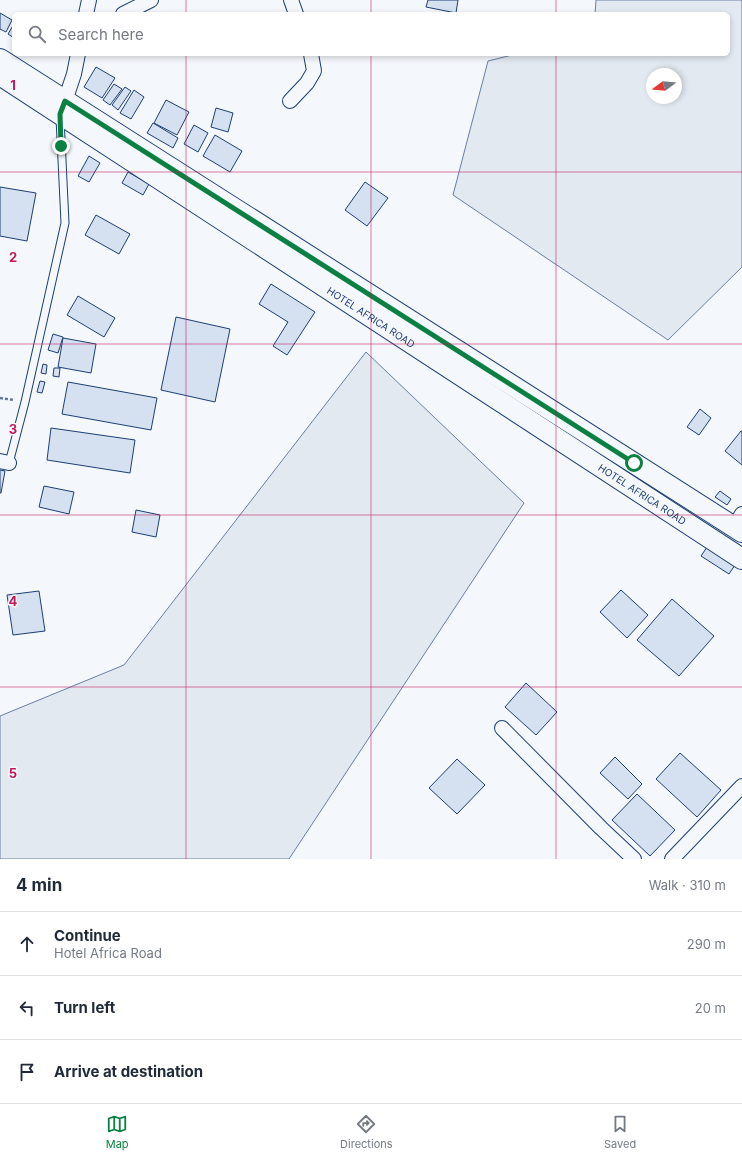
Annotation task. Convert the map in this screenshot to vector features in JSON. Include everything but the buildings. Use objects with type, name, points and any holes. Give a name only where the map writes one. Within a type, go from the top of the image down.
[{"type":"street","points":[[86,12],[89,0]]},
{"type":"street","points":[[127,12],[151,0]]},
{"type":"street","points":[[291,0],[295,12]]},
{"type":"street","points":[[63,108],[74,74],[78,56]]},
{"type":"street","points":[[290,101],[307,83],[314,71],[311,56]]},
{"type":"street","name":"HOTEL AFRICA ROAD","points":[[0,59],[63,108],[742,559]]},
{"type":"street","name":"HOTEL AFRICA ROAD","points":[[0,75],[63,108],[739,524]]},
{"type":"street","points":[[502,728],[601,828],[634,859]]},
{"type":"street","points":[[672,859],[742,786]]},
{"type":"lane","points":[[5,462],[25,402],[65,223],[63,108]]},
{"type":"path","points":[[0,398],[25,402]]},
{"type":"shaded area","points":[[596,0],[742,0],[742,267],[668,340],[453,195],[488,61],[508,56],[730,56],[730,12],[595,12]]},
{"type":"shaded area","points":[[366,352],[524,503],[289,859],[0,859],[0,716],[124,665]]},
{"type":"route","points":[[61,146],[60,114],[65,101],[634,463]]}]
